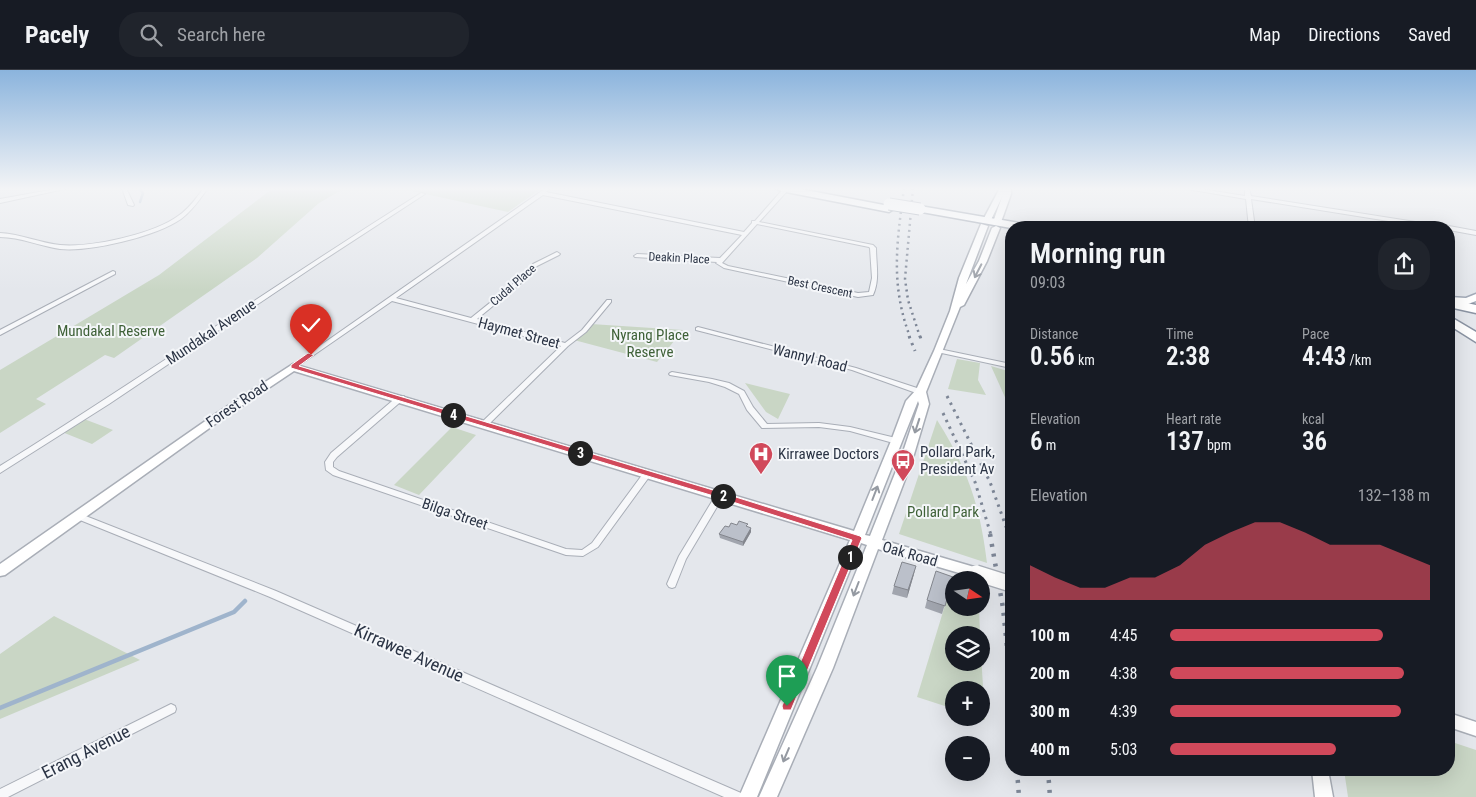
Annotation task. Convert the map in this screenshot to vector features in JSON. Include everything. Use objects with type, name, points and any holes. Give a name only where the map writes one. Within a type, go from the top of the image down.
[{"type":"highway","points":[[979,222],[1005,225]]},
{"type":"highway","points":[[991,224],[1005,229]]},
{"type":"highway","points":[[1455,304],[1476,309]]},
{"type":"highway","points":[[1455,310],[1476,314]]},
{"type":"highway","points":[[1455,324],[1476,338]]},
{"type":"main road","points":[[1455,302],[1468,301],[1476,298]]},
{"type":"street","points":[[0,235],[15,235],[67,248],[137,235],[160,229],[173,222]]},
{"type":"street","name":"Mundakal Avenue","points":[[0,470],[84,419],[337,247],[378,222]]},
{"type":"street","name":"Forest Road","points":[[0,571],[218,417],[502,222]]},
{"type":"street","points":[[684,222],[746,234]]},
{"type":"street","points":[[721,262],[754,222]]},
{"type":"street","name":"Best Crescent","points":[[721,262],[858,295],[865,296],[872,292],[875,278],[872,265],[873,248],[871,246],[754,222]]},
{"type":"street","points":[[748,797],[897,441],[911,401],[921,392],[955,311],[983,261],[991,224]]},
{"type":"street","points":[[1455,229],[1476,232]]},
{"type":"street","name":"Cudal Place","points":[[472,320],[524,278],[530,269],[557,254]]},
{"type":"street","name":"Deakin Place","points":[[637,256],[721,262]]},
{"type":"street","points":[[0,333],[113,273]]},
{"type":"street","name":"Haymet Street","points":[[392,299],[566,345]]},
{"type":"street","points":[[566,345],[574,340],[590,324],[609,301]]},
{"type":"street","name":"Wannyl Road","points":[[698,329],[854,369],[921,392]]},
{"type":"street","name":"Haymet Street","points":[[484,424],[566,345]]},
{"type":"street","points":[[939,351],[1005,365]]},
{"type":"street","name":"Oak Road","points":[[293,367],[401,398],[874,544],[1005,582]]},
{"type":"street","points":[[672,374],[710,380],[727,385],[742,393],[750,408],[766,426],[819,425],[850,429],[897,441]]},
{"type":"street","points":[[768,797],[825,668],[874,544],[924,404],[921,392]]},
{"type":"street","name":"Bilga Street","points":[[401,398],[334,455],[328,462],[332,471],[557,549],[577,554],[594,545],[648,473]]},
{"type":"street","points":[[672,584],[682,558],[720,495]]},
{"type":"street","name":"Kirrawee Avenue","points":[[78,516],[273,594],[737,797]]},
{"type":"street","name":"Erang Avenue","points":[[0,795],[171,709]]},
{"type":"street","points":[[1455,722],[1476,729]]},
{"type":"street","points":[[1321,776],[1324,797]]},
{"type":"green space","name":"Mundakal Reserve","points":[[229,222],[298,222],[257,258],[114,358],[105,355],[36,399],[46,404],[0,433],[0,370],[159,275]]},
{"type":"green space","name":"Nyrang Place Reserve","points":[[591,324],[683,330],[657,362],[574,340]]},
{"type":"green space","points":[[957,359],[980,363],[978,380],[986,395],[948,389]]},
{"type":"green space","points":[[991,366],[1005,370],[1005,397]]},
{"type":"green space","points":[[745,383],[790,394],[778,419],[766,412]]},
{"type":"green space","points":[[84,419],[113,430],[92,444],[62,432]]},
{"type":"green space","name":"Pollard Park","points":[[937,420],[957,455],[971,488],[981,523],[987,563],[899,534]]},
{"type":"green space","points":[[452,427],[476,435],[419,495],[394,485]]},
{"type":"green space","points":[[945,605],[945,616],[979,616],[980,626],[945,626],[945,671],[982,671],[983,681],[945,681],[945,706],[917,697]]},
{"type":"green space","points":[[54,616],[140,660],[0,719],[0,654]]},
{"type":"green space","points":[[1455,743],[1476,750],[1476,797],[1348,797],[1345,776],[1455,776]]},
{"type":"building","points":[[739,521],[748,524],[746,526],[751,528],[743,542],[719,534],[725,526],[729,527],[731,523],[737,525]]},
{"type":"building","points":[[902,562],[916,566],[908,590],[894,586]]},
{"type":"building","points":[[936,571],[945,574],[945,606],[927,600]]},
{"type":"waterway","points":[[0,708],[234,612],[245,601]]},
{"type":"railway","points":[[900,222],[897,281],[904,318],[910,337]]},
{"type":"railway","points":[[910,222],[905,279],[908,300],[920,337]]},
{"type":"railway","points":[[909,336],[915,351]]},
{"type":"railway","points":[[947,396],[990,482],[1005,524]]},
{"type":"railway","points":[[943,413],[975,482],[991,535]]},
{"type":"railway","points":[[990,534],[1005,627]]},
{"type":"railway","points":[[1017,776],[1019,797]]},
{"type":"railway","points":[[1048,776],[1050,797]]},
{"type":"place","name":"Kirrawee Doctors","points":[[761,475]]},
{"type":"place","name":"Pollard Park, President Av","points":[[903,482]]},
{"type":"route","points":[[311,355],[293,367],[401,398],[857,538],[787,706]]}]
